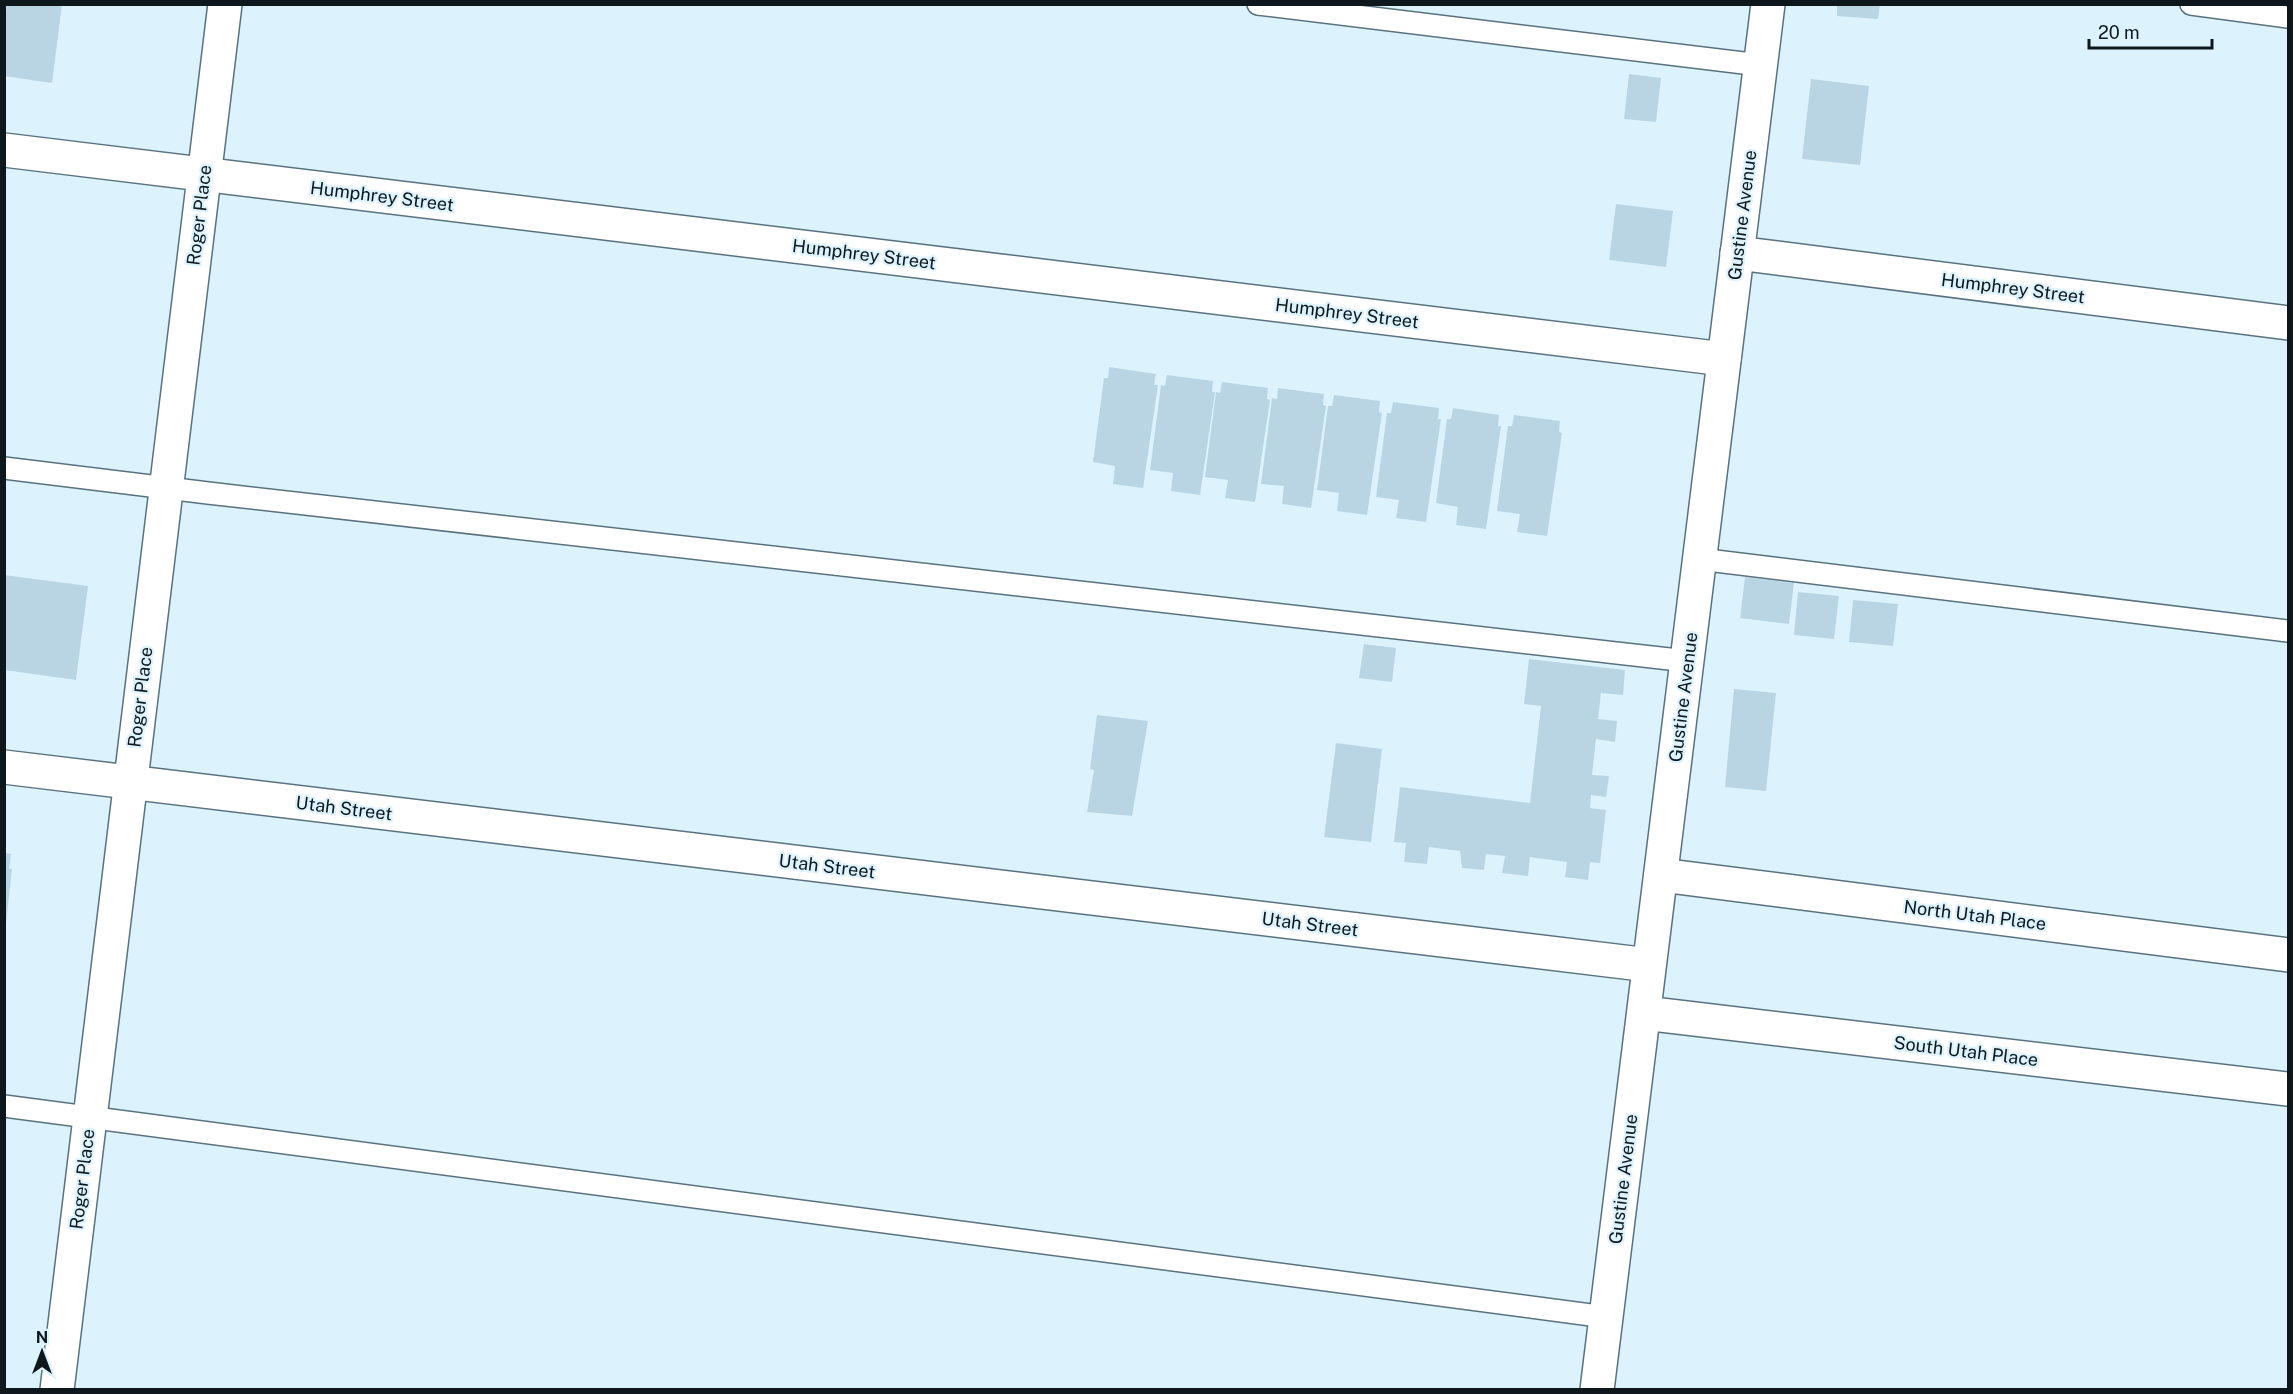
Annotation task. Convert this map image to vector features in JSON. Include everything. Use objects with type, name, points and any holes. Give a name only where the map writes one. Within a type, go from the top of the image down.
[{"type":"street","name":"Roger Place","points":[[57,1389],[225,4]]},
{"type":"street","name":"Gustine Avenue","points":[[1597,1389],[1768,4]]},
{"type":"street","name":"Humphrey Street","points":[[4,150],[1724,359]]},
{"type":"street","name":"Humphrey Street","points":[[1737,253],[2289,323]]},
{"type":"street","name":"Utah Street","points":[[4,767],[1649,965]]},
{"type":"street","name":"North Utah Place","points":[[1661,874],[2289,955]]},
{"type":"street","name":"South Utah Place","points":[[1644,1013],[2289,1089]]},
{"type":"lane","points":[[1258,4],[1760,65]]},
{"type":"lane","points":[[2191,4],[2289,17]]},
{"type":"lane","points":[[4,468],[1687,661]]},
{"type":"lane","points":[[1699,559],[2289,631]]},
{"type":"lane","points":[[4,1106],[1606,1317]]},
{"type":"building","points":[[7,4],[62,4],[52,83],[4,76],[4,24]]},
{"type":"building","points":[[1837,4],[1880,4],[1878,19],[1837,16]]},
{"type":"building","points":[[1629,74],[1661,78],[1656,122],[1624,119]]},
{"type":"building","points":[[1811,79],[1869,86],[1860,165],[1802,159]]},
{"type":"building","points":[[1616,204],[1673,211],[1666,267],[1609,260]]},
{"type":"building","points":[[1109,367],[1156,374],[1154,385],[1158,385],[1143,488],[1113,484],[1115,466],[1093,462],[1104,378],[1108,378]]},
{"type":"building","points":[[1167,375],[1213,381],[1212,392],[1215,392],[1200,495],[1171,491],[1173,473],[1150,470],[1161,385],[1165,386]]},
{"type":"building","points":[[1222,382],[1268,388],[1267,399],[1270,400],[1255,502],[1225,498],[1228,480],[1205,477],[1216,392],[1220,393]]},
{"type":"building","points":[[1278,388],[1324,394],[1323,405],[1326,406],[1311,508],[1282,504],[1284,486],[1261,484],[1272,398],[1277,399]]},
{"type":"building","points":[[1334,395],[1380,401],[1379,412],[1382,413],[1367,515],[1337,511],[1339,493],[1317,490],[1328,406],[1332,406]]},
{"type":"building","points":[[1393,402],[1439,408],[1438,419],[1441,419],[1426,522],[1396,518],[1399,500],[1376,497],[1387,413],[1391,413]]},
{"type":"building","points":[[1453,408],[1499,415],[1498,426],[1501,426],[1486,529],[1456,525],[1458,507],[1436,503],[1447,419],[1451,419]]},
{"type":"building","points":[[1514,415],[1560,421],[1559,432],[1562,433],[1547,536],[1517,532],[1520,514],[1497,511],[1508,426],[1512,426]]},
{"type":"building","points":[[4,575],[88,586],[76,680],[4,670]]},
{"type":"building","points":[[1745,577],[1794,583],[1789,624],[1740,618]]},
{"type":"building","points":[[1798,592],[1839,596],[1834,639],[1794,635]]},
{"type":"building","points":[[1853,600],[1898,604],[1893,646],[1849,642]]},
{"type":"building","points":[[1364,644],[1396,648],[1392,682],[1359,678]]},
{"type":"building","points":[[1529,659],[1625,670],[1623,695],[1601,693],[1598,719],[1617,721],[1615,742],[1596,739],[1592,775],[1609,776],[1606,797],[1591,795],[1590,808],[1606,810],[1600,863],[1590,862],[1588,880],[1565,877],[1567,862],[1530,857],[1528,876],[1502,873],[1505,856],[1486,854],[1484,870],[1462,868],[1460,851],[1429,847],[1427,864],[1404,862],[1406,843],[1394,842],[1400,787],[1530,803],[1541,706],[1524,704]]},
{"type":"building","points":[[1734,689],[1776,693],[1766,791],[1725,787]]},
{"type":"building","points":[[1097,715],[1148,721],[1132,816],[1087,812],[1094,770],[1090,769]]},
{"type":"building","points":[[1336,743],[1382,749],[1371,842],[1324,837]]},
{"type":"building","points":[[4,853],[11,854],[9,869],[12,869],[6,923]]}]
